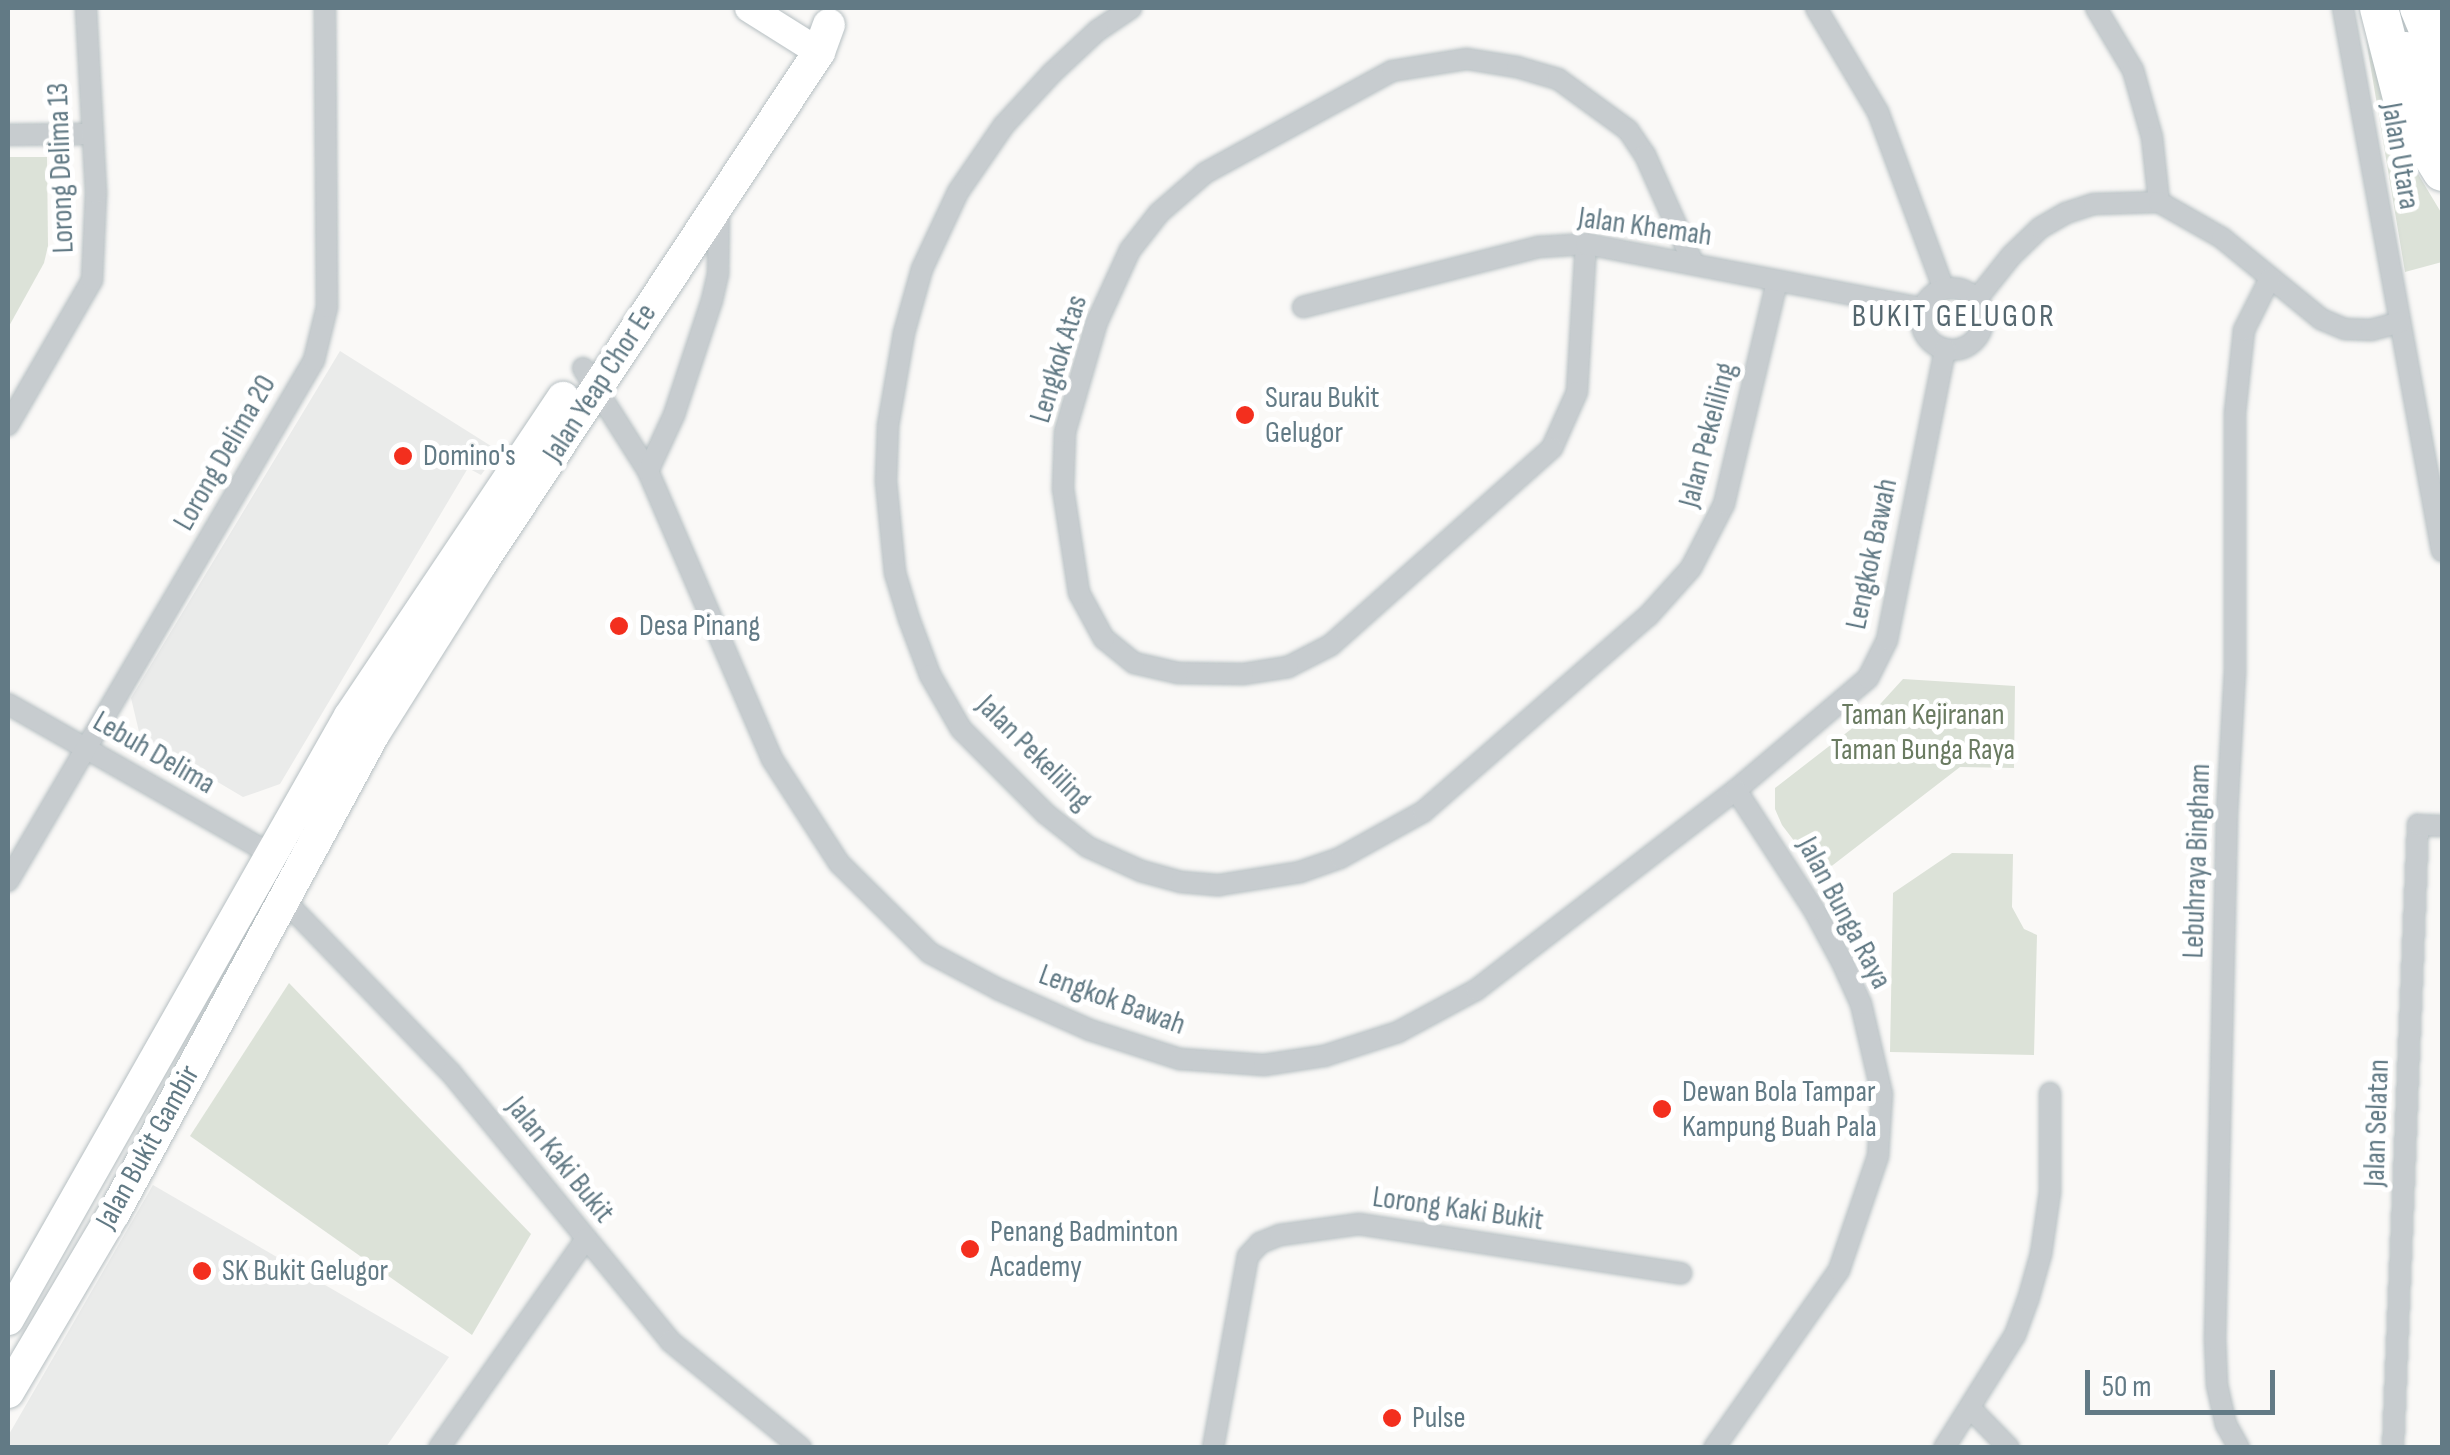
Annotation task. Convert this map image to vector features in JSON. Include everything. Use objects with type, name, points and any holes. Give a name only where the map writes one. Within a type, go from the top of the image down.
[{"type":"highway","points":[[2382,8],[2442,119]]},
{"type":"highway","points":[[2382,8],[2406,114],[2442,172]]},
{"type":"highway","points":[[2419,8],[2442,62]]},
{"type":"main road","name":"Jalan Yeap Chor Ee","points":[[282,898],[373,735],[590,377],[720,201],[824,32]]},
{"type":"main road","name":"Jalan Yeap Chor Ee","points":[[272,854],[350,716],[590,377],[824,32]]},
{"type":"main road","name":"Jalan Bukit Gambir","points":[[8,1318],[272,854]]},
{"type":"main road","name":"Jalan Bukit Gambir","points":[[8,1392],[114,1213],[282,898]]},
{"type":"street","name":"Lorong Delima 13","points":[[8,425],[80,307],[92,280],[96,248],[86,8]]},
{"type":"street","name":"Lorong Delima 20","points":[[8,881],[314,360],[326,324],[325,8]]},
{"type":"street","points":[[749,8],[824,32]]},
{"type":"street","name":"Jalan Pekeliling","points":[[1131,8],[1098,30],[1052,73],[1004,125],[958,192],[922,269],[904,333],[888,426],[886,480],[893,556],[908,619],[930,675],[961,729],[1088,847],[1141,870],[1182,882],[1234,883],[1300,872],[1367,845],[1423,812],[1648,616],[1691,568],[1724,504],[1777,281]]},
{"type":"street","points":[[1816,8],[1878,112],[1944,290]]},
{"type":"street","points":[[2096,8],[2134,70],[2152,137],[2159,202]]},
{"type":"street","name":"Jalan Utara","points":[[2343,8],[2442,551]]},
{"type":"street","name":"Lengkok Atas","points":[[1586,244],[1577,392],[1552,448],[1331,644],[1288,667],[1242,674],[1194,673],[1134,663],[1104,640],[1079,592],[1062,489],[1064,432],[1097,322],[1130,250],[1159,213],[1204,173],[1392,71],[1468,58],[1517,67],[1558,79],[1628,130],[1645,155],[1693,263]]},
{"type":"street","points":[[8,136],[92,134]]},
{"type":"street","points":[[648,471],[674,415],[712,300],[718,273],[720,201]]},
{"type":"street","points":[[1976,300],[2010,256],[2040,228],[2066,213],[2094,204],[2159,202],[2222,238],[2321,319],[2345,329],[2370,330],[2400,322]]},
{"type":"street","name":"Jalan Khemah","points":[[1303,307],[1540,246],[1586,244],[1923,308]]},
{"type":"street","name":"Lebuhraya Bingham","points":[[2239,1448],[2226,1425],[2217,1385],[2215,1339],[2234,674],[2236,413],[2244,330],[2270,278]]},
{"type":"street","points":[[1944,290],[1962,290],[1976,300],[1983,318],[1978,336],[1964,348],[1945,349],[1928,338],[1923,308],[1944,290]]},
{"type":"street","name":"Lengkok Bawah","points":[[590,377],[648,471],[772,759],[839,863],[930,953],[1090,1030],[1180,1059],[1264,1064],[1324,1056],[1398,1032],[1476,990],[1736,790],[1868,678],[1887,640],[1945,349]]},
{"type":"street","name":"Lebuh Delima","points":[[8,704],[272,854]]},
{"type":"street","name":"Jalan Bunga Raya","points":[[1714,1448],[1839,1270],[1878,1156],[1882,1094],[1861,1004],[1842,962],[1736,790]]},
{"type":"street","name":"Jalan Selatan","points":[[2393,1448],[2418,825],[2442,826]]},
{"type":"street","name":"Jalan Kaki Bukit","points":[[282,898],[451,1073],[670,1341],[712,1380],[801,1448]]},
{"type":"street","points":[[1944,1448],[2015,1335],[2041,1254],[2050,1192],[2050,1093]]},
{"type":"street","name":"Lorong Kaki Bukit","points":[[1212,1448],[1248,1256],[1260,1243],[1280,1234],[1359,1224],[1681,1273]]},
{"type":"street","points":[[439,1448],[586,1239]]},
{"type":"street","points":[[1971,1409],[2009,1448]]},
{"type":"shaded area","points":[[340,351],[499,451],[481,475],[468,468],[280,784],[243,797],[140,736],[131,698]]},
{"type":"shaded area","name":"SK Bukit Gelugor","points":[[153,1185],[449,1357],[386,1447],[8,1447],[8,1436]]},
{"type":"green space","points":[[2366,39],[2397,139],[2442,214],[2442,262],[2405,272]]},
{"type":"green space","points":[[8,157],[47,157],[48,246],[44,263],[8,328]]},
{"type":"green space","name":"Taman Kejiranan Taman Bunga Raya","points":[[1903,679],[2015,686],[2014,768],[1960,767],[1820,875],[1782,825],[1775,809],[1775,788],[1872,713]]},
{"type":"green space","points":[[1952,853],[2013,854],[2012,907],[2024,929],[2037,935],[2034,1055],[1890,1052],[1893,893]]},
{"type":"green space","points":[[289,983],[531,1234],[472,1335],[190,1136]]},
{"type":"place","name":"Surau Bukit Gelugor","points":[[1245,415]]},
{"type":"place","name":"Domino's","points":[[403,456]]},
{"type":"place","name":"Desa Pinang","points":[[619,626]]},
{"type":"place","name":"Dewan Bola Tampar Kampung Buah Pala","points":[[1662,1109]]},
{"type":"place","name":"Penang Badminton Academy","points":[[970,1249]]},
{"type":"place","name":"SK Bukit Gelugor","points":[[202,1271]]},
{"type":"place","name":"Pulse","points":[[1392,1418]]},
{"type":"district","name":"BUKIT GELUGOR","points":[[1954,317]]}]
